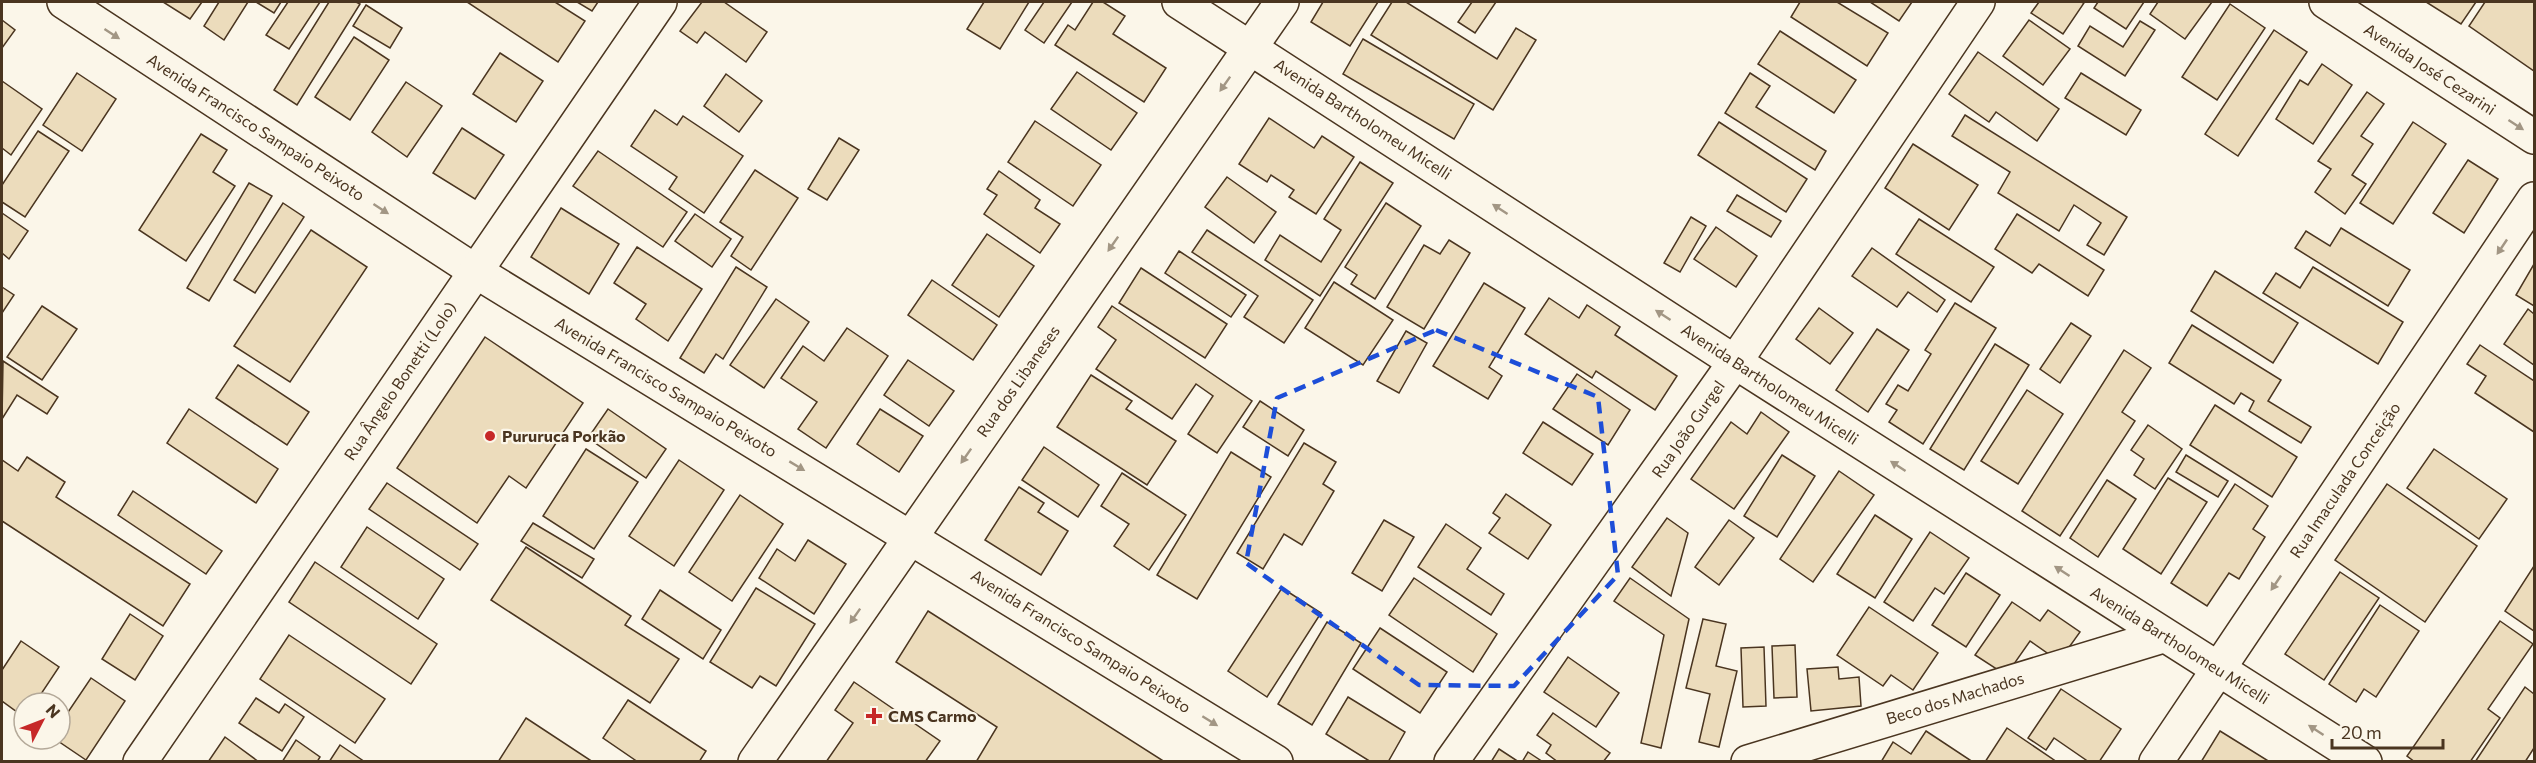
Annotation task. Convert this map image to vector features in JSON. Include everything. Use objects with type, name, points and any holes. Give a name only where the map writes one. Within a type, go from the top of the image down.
[{"type":"street","name":"Avenida Francisco Sampaio Peixoto","points":[[63,2],[475,271],[911,535],[1276,762]]},
{"type":"street","name":"Rua Ângelo Bonetti (Lolo)","points":[[140,762],[660,2]]},
{"type":"street","name":"Avenida Bartholomeu Micelli","points":[[1179,2],[1735,362],[2163,636],[2220,667],[2365,762]]},
{"type":"street","name":"Rua dos Libaneses","points":[[755,762],[1282,2]]},
{"type":"street","name":"Rua João Gurgel","points":[[1451,762],[1735,362],[1978,2]]},
{"type":"street","name":"Avenida José Cezarini","points":[[2326,2],[2535,136]]},
{"type":"street","name":"Rua Imaculada Conceição","points":[[2156,762],[2535,199]]},
{"type":"street","name":"Beco dos Machados","points":[[1748,762],[2163,636]]},
{"type":"highlighted area","points":[[1436,330],[1598,397],[1618,575],[1514,686],[1419,685],[1246,563],[1277,398]]},
{"type":"building","points":[[163,2],[202,2],[190,19]]},
{"type":"building","points":[[219,2],[248,2],[224,40],[204,26]]},
{"type":"building","points":[[256,2],[281,2],[274,13]]},
{"type":"building","points":[[288,2],[320,2],[289,49],[266,35]]},
{"type":"building","points":[[329,2],[360,4],[297,105],[274,90]]},
{"type":"building","points":[[467,2],[555,2],[585,21],[558,62]]},
{"type":"building","points":[[577,2],[598,2],[592,11]]},
{"type":"building","points":[[702,2],[724,2],[767,32],[746,62],[705,32],[697,43],[680,31]]},
{"type":"building","points":[[984,2],[1029,2],[1000,49],[967,29]]},
{"type":"building","points":[[1044,2],[1072,2],[1044,43],[1025,30]]},
{"type":"building","points":[[1093,2],[1103,2],[1125,16],[1113,34],[1166,68],[1144,102],[1055,45],[1068,25],[1075,30]]},
{"type":"building","points":[[1323,2],[1378,2],[1350,46],[1311,22]]},
{"type":"building","points":[[1392,2],[1406,2],[1497,59],[1516,28],[1536,40],[1493,110],[1371,35]]},
{"type":"building","points":[[1472,2],[1496,2],[1475,33],[1458,22]]},
{"type":"building","points":[[1800,2],[1837,2],[1888,33],[1867,66],[1791,17]]},
{"type":"building","points":[[1870,2],[1912,2],[1899,21]]},
{"type":"building","points":[[2039,2],[2084,3],[2063,34],[2031,13]]},
{"type":"building","points":[[2098,2],[2144,2],[2126,29],[2094,8]]},
{"type":"building","points":[[2158,2],[2212,2],[2185,39],[2150,14]]},
{"type":"building","points":[[2426,2],[2476,2],[2461,24]]},
{"type":"building","points":[[2485,2],[2534,2],[2534,71],[2469,26]]},
{"type":"building","points":[[2230,4],[2265,28],[2217,100],[2182,77]]},
{"type":"building","points":[[366,5],[402,28],[390,48],[353,26]]},
{"type":"building","points":[[2,20],[15,30],[2,48]]},
{"type":"building","points":[[2029,20],[2070,49],[2043,85],[2003,56]]},
{"type":"building","points":[[2140,21],[2155,30],[2125,76],[2078,46],[2090,26],[2123,47]]},
{"type":"building","points":[[2274,30],[2307,52],[2238,156],[2205,134]]},
{"type":"building","points":[[1780,31],[1856,80],[1834,113],[1758,64]]},
{"type":"building","points":[[354,37],[389,60],[350,120],[315,97]]},
{"type":"building","points":[[1363,39],[1474,104],[1454,139],[1343,74]]},
{"type":"building","points":[[1978,52],[2059,109],[2037,141],[1996,112],[1989,122],[1949,94]]},
{"type":"building","points":[[500,53],[543,81],[516,122],[473,94]]},
{"type":"building","points":[[2322,64],[2352,85],[2313,144],[2276,119],[2300,80],[2308,85]]},
{"type":"building","points":[[1077,72],[1137,113],[1111,150],[1051,109]]},
{"type":"building","points":[[77,73],[116,99],[82,151],[43,125]]},
{"type":"building","points":[[1750,73],[1770,86],[1756,107],[1826,151],[1815,170],[1725,113]]},
{"type":"building","points":[[2081,73],[2141,110],[2126,135],[2065,98]]},
{"type":"building","points":[[726,74],[762,101],[739,132],[704,106]]},
{"type":"building","points":[[2,81],[42,109],[11,155],[2,148]]},
{"type":"building","points":[[406,82],[442,106],[407,157],[372,132]]},
{"type":"building","points":[[2367,92],[2384,104],[2361,136],[2373,144],[2352,175],[2366,184],[2345,214],[2315,192],[2331,169],[2318,161]]},
{"type":"building","points":[[655,110],[677,125],[683,116],[743,156],[704,213],[669,189],[677,177],[631,146]]},
{"type":"building","points":[[1965,115],[2127,217],[2104,255],[2087,245],[2101,223],[2074,205],[2059,231],[1998,193],[2010,172],[1952,136]]},
{"type":"building","points":[[1269,118],[1314,148],[1322,136],[1354,157],[1316,214],[1289,197],[1294,190],[1271,175],[1267,182],[1239,164]]},
{"type":"building","points":[[1035,121],[1101,165],[1073,206],[1008,162]]},
{"type":"building","points":[[1719,122],[1807,179],[1786,212],[1698,155]]},
{"type":"building","points":[[2413,122],[2446,144],[2393,224],[2360,203]]},
{"type":"building","points":[[462,128],[504,155],[475,199],[433,173]]},
{"type":"building","points":[[38,131],[69,151],[25,217],[2,202],[2,185]]},
{"type":"building","points":[[201,134],[227,150],[213,172],[235,186],[186,261],[139,230]]},
{"type":"building","points":[[839,138],[859,150],[827,200],[808,189]]},
{"type":"building","points":[[1913,144],[1978,185],[1949,230],[1885,188]]},
{"type":"building","points":[[598,151],[687,212],[663,247],[573,186]]},
{"type":"building","points":[[2468,160],[2498,179],[2464,233],[2433,213]]},
{"type":"building","points":[[1360,162],[1393,183],[1320,296],[1265,260],[1280,235],[1321,262],[1341,230],[1324,219]]},
{"type":"building","points":[[755,170],[798,198],[751,270],[731,256],[743,237],[720,222]]},
{"type":"building","points":[[999,171],[1040,200],[1035,208],[1060,224],[1040,253],[984,214],[997,195],[987,189]]},
{"type":"building","points":[[1227,177],[1276,212],[1254,243],[1205,207]]},
{"type":"building","points":[[249,183],[272,196],[209,301],[187,288]]},
{"type":"building","points":[[1737,195],[1781,221],[1771,237],[1727,211]]},
{"type":"building","points":[[283,203],[304,217],[255,293],[234,280]]},
{"type":"building","points":[[1386,203],[1421,226],[1375,299],[1351,284],[1357,275],[1345,267]]},
{"type":"building","points":[[561,208],[619,244],[589,294],[531,257]]},
{"type":"building","points":[[2,213],[28,231],[9,259],[2,253]]},
{"type":"building","points":[[695,214],[731,239],[712,267],[675,241]]},
{"type":"building","points":[[2017,214],[2104,270],[2088,296],[2039,264],[2032,273],[1995,249]]},
{"type":"building","points":[[1691,217],[1706,226],[1680,272],[1664,263]]},
{"type":"building","points":[[1919,219],[1994,267],[1971,302],[1896,254]]},
{"type":"building","points":[[1716,227],[1757,256],[1736,287],[1694,259]]},
{"type":"building","points":[[2341,228],[2410,270],[2388,306],[2295,248],[2306,231],[2330,246]]},
{"type":"building","points":[[311,230],[367,267],[290,382],[234,346]]},
{"type":"building","points":[[1207,230],[1313,300],[1284,343],[1244,317],[1258,296],[1192,252]]},
{"type":"building","points":[[987,234],[1034,266],[999,317],[952,285]]},
{"type":"building","points":[[1449,240],[1470,253],[1424,329],[1387,307],[1424,245],[1440,254]]},
{"type":"building","points":[[637,247],[702,289],[668,341],[636,319],[646,304],[614,283]]},
{"type":"building","points":[[1872,248],[1945,300],[1937,312],[1908,292],[1897,307],[1852,276]]},
{"type":"building","points":[[1179,251],[1246,295],[1231,317],[1165,273]]},
{"type":"building","points":[[2534,264],[2534,306],[2516,295]]},
{"type":"building","points":[[736,267],[767,287],[723,359],[716,354],[704,373],[680,358]]},
{"type":"building","points":[[2313,267],[2403,322],[2378,364],[2263,293],[2276,273],[2300,288]]},
{"type":"building","points":[[1141,268],[1227,324],[1205,358],[1119,303]]},
{"type":"building","points":[[2215,271],[2298,323],[2273,363],[2191,311]]},
{"type":"building","points":[[932,280],[997,325],[973,360],[908,315]]},
{"type":"building","points":[[1334,282],[1393,320],[1363,365],[1305,328]]},
{"type":"building","points":[[1484,283],[1525,308],[1489,367],[1502,376],[1488,399],[1433,366]]},
{"type":"building","points":[[2,287],[14,295],[2,313]]},
{"type":"building","points":[[1549,298],[1579,318],[1587,305],[1620,327],[1615,335],[1677,376],[1655,410],[1596,371],[1592,378],[1525,334]]},
{"type":"building","points":[[776,299],[809,322],[764,388],[730,365]]},
{"type":"building","points":[[1955,303],[1996,328],[1923,444],[1889,422],[1897,410],[1886,404],[1898,385],[1908,391],[1931,354],[1925,350]]},
{"type":"building","points":[[42,306],[77,329],[42,380],[7,357]]},
{"type":"building","points":[[1112,306],[1252,401],[1217,453],[1188,434],[1213,396],[1196,384],[1172,419],[1096,369],[1116,340],[1098,327]]},
{"type":"building","points":[[1819,308],[1853,333],[1830,364],[1796,339]]},
{"type":"building","points":[[2528,309],[2534,314],[2534,365],[2504,344]]},
{"type":"building","points":[[2071,323],[2091,336],[2060,383],[2040,369]]},
{"type":"building","points":[[2192,325],[2281,380],[2268,401],[2311,427],[2301,443],[2249,411],[2254,401],[2241,393],[2234,404],[2169,363]]},
{"type":"building","points":[[847,328],[888,356],[826,448],[798,429],[817,402],[781,378],[803,346],[824,361]]},
{"type":"building","points":[[1877,329],[1909,350],[1868,412],[1836,390]]},
{"type":"building","points":[[1406,331],[1427,343],[1399,393],[1377,381]]},
{"type":"building","name":"Pururuca Porkão","points":[[485,337],[583,403],[526,488],[509,476],[477,523],[397,468]]},
{"type":"building","points":[[1995,344],[2029,365],[1964,470],[1930,449]]},
{"type":"building","points":[[2480,345],[2534,381],[2534,432],[2475,393],[2486,376],[2467,364]]},
{"type":"building","points":[[2124,350],[2151,368],[2122,412],[2135,421],[2060,536],[2022,511]]},
{"type":"building","points":[[908,360],[954,391],[929,426],[884,395]]},
{"type":"building","points":[[3,361],[58,397],[47,414],[17,395],[2,419]]},
{"type":"building","points":[[238,365],[309,412],[287,445],[216,398]]},
{"type":"building","points":[[1577,374],[1630,410],[1608,445],[1553,409]]},
{"type":"building","points":[[1091,375],[1132,401],[1126,409],[1176,441],[1147,485],[1057,427]]},
{"type":"building","points":[[2027,390],[2063,414],[2018,484],[1981,461]]},
{"type":"building","points":[[1260,401],[1304,430],[1288,456],[1243,427]]},
{"type":"building","points":[[2215,405],[2297,457],[2272,497],[2190,445]]},
{"type":"building","points":[[189,409],[278,469],[256,503],[167,443]]},
{"type":"building","points":[[608,409],[666,449],[646,478],[588,438]]},
{"type":"building","points":[[880,409],[923,436],[899,472],[857,444]]},
{"type":"building","points":[[1761,412],[1789,432],[1734,509],[1691,479],[1731,422],[1747,434]]},
{"type":"building","points":[[1543,422],[1593,454],[1572,485],[1523,453]]},
{"type":"building","points":[[2148,425],[2182,449],[2155,489],[2134,475],[2144,459],[2131,450]]},
{"type":"building","points":[[1304,443],[1336,462],[1323,484],[1334,491],[1302,545],[1284,534],[1263,569],[1237,553]]},
{"type":"building","points":[[1044,447],[1099,485],[1078,517],[1022,480]]},
{"type":"building","points":[[586,449],[638,482],[594,549],[543,516]]},
{"type":"building","points":[[2434,449],[2507,499],[2479,539],[2407,488]]},
{"type":"building","points":[[1231,452],[1271,477],[1197,599],[1157,575]]},
{"type":"building","points":[[1782,455],[1815,476],[1777,537],[1744,516]]},
{"type":"building","points":[[2186,455],[2228,481],[2218,497],[2176,472]]},
{"type":"building","points":[[27,457],[65,482],[56,497],[190,584],[163,626],[2,521],[2,460],[18,471]]},
{"type":"building","points":[[679,460],[724,490],[674,566],[629,536]]},
{"type":"building","points":[[1839,471],[1874,495],[1813,582],[1780,559]]},
{"type":"building","points":[[1122,473],[1186,515],[1149,570],[1114,546],[1129,524],[1101,506]]},
{"type":"building","points":[[2168,478],[2207,502],[2161,574],[2123,549]]},
{"type":"building","points":[[2107,480],[2136,499],[2098,557],[2070,538]]},
{"type":"building","points":[[387,483],[478,544],[460,570],[369,509]]},
{"type":"building","points":[[2235,484],[2268,506],[2253,529],[2265,537],[2239,579],[2229,573],[2207,606],[2171,583]]},
{"type":"building","points":[[2387,484],[2477,546],[2425,622],[2335,560]]},
{"type":"building","points":[[1019,487],[1044,503],[1038,512],[1068,531],[1041,575],[985,540]]},
{"type":"building","points":[[133,491],[222,551],[206,574],[118,515]]},
{"type":"building","points":[[1506,494],[1551,525],[1528,559],[1489,533],[1500,518],[1493,513]]},
{"type":"building","points":[[740,495],[783,524],[732,601],[689,572]]},
{"type":"building","points":[[1875,515],[1912,539],[1875,598],[1837,574]]},
{"type":"building","points":[[1667,518],[1688,533],[1671,596],[1632,567]]},
{"type":"building","points":[[1384,520],[1414,537],[1382,591],[1352,573]]},
{"type":"building","points":[[1729,520],[1754,538],[1719,585],[1695,567]]},
{"type":"building","points":[[533,523],[594,559],[582,578],[521,541]]},
{"type":"building","points":[[1446,524],[1481,548],[1467,569],[1504,594],[1491,615],[1418,567]]},
{"type":"building","points":[[367,527],[444,579],[418,619],[341,567]]},
{"type":"building","points":[[1930,532],[1969,558],[1944,594],[1935,588],[1913,621],[1884,602]]},
{"type":"building","points":[[808,540],[846,564],[814,614],[759,578],[777,549],[795,561]]},
{"type":"building","points":[[526,547],[631,616],[625,625],[679,659],[650,703],[491,600]]},
{"type":"building","points":[[315,562],[437,644],[411,684],[289,602]]},
{"type":"building","points":[[2534,566],[2534,631],[2505,611]]},
{"type":"building","points":[[2340,572],[2379,598],[2324,680],[2285,654]]},
{"type":"building","points":[[1966,573],[2000,595],[1966,647],[1932,625]]},
{"type":"building","points":[[1414,578],[1497,634],[1473,672],[1389,615]]},
{"type":"building","points":[[1630,578],[1689,619],[1661,748],[1641,743],[1664,635],[1614,601]]},
{"type":"building","points":[[756,588],[815,624],[776,686],[760,676],[752,688],[710,662]]},
{"type":"building","points":[[1282,588],[1321,613],[1267,697],[1228,671]]},
{"type":"building","points":[[660,590],[721,630],[703,659],[642,619]]},
{"type":"building","points":[[2012,602],[2040,621],[2048,610],[2080,632],[2070,646],[2053,657],[2030,641],[2014,664],[1998,670],[1975,655]]},
{"type":"building","points":[[2380,605],[2419,631],[2376,697],[2364,689],[2356,702],[2329,684]]},
{"type":"building","points":[[1869,607],[1938,653],[1913,690],[1891,675],[1883,686],[1837,655]]},
{"type":"building","points":[[928,611],[1165,762],[976,762],[997,727],[896,662]]},
{"type":"building","points":[[130,614],[163,636],[135,680],[102,659]]},
{"type":"building","points":[[1703,619],[1726,624],[1716,666],[1737,671],[1719,747],[1699,742],[1710,694],[1686,688]]},
{"type":"building","points":[[2500,621],[2533,644],[2488,709],[2500,718],[2470,762],[2415,762],[2407,756]]},
{"type":"building","points":[[1327,622],[1361,643],[1312,725],[1278,704]]},
{"type":"building","points":[[1380,628],[1447,672],[1420,713],[1353,669]]},
{"type":"building","points":[[289,635],[385,699],[355,743],[260,679]]},
{"type":"building","points":[[21,641],[59,667],[43,691],[12,691],[12,708],[2,701],[2,670]]},
{"type":"building","points":[[1795,645],[1797,697],[1774,698],[1772,646]]},
{"type":"building","points":[[1764,647],[1766,706],[1743,707],[1741,648]]},
{"type":"building","points":[[1568,657],[1619,693],[1596,727],[1544,692]]},
{"type":"building","points":[[1838,667],[1839,679],[1859,677],[1861,706],[1811,711],[1807,669]]},
{"type":"building","points":[[91,678],[125,701],[86,760],[72,751],[72,706]]},
{"type":"building","name":"CMS Carmo","points":[[854,682],[940,741],[925,762],[826,762],[853,723],[835,710]]},
{"type":"building","points":[[2525,687],[2534,694],[2534,748],[2525,762],[2475,762]]},
{"type":"building","points":[[2061,689],[2121,729],[2099,762],[2089,762],[2054,738],[2046,750],[2028,738]]},
{"type":"building","points":[[1348,697],[1405,732],[1388,762],[1371,762],[1326,734]]},
{"type":"building","points":[[256,698],[279,713],[285,704],[304,717],[282,751],[239,723]]},
{"type":"building","points":[[628,700],[706,751],[699,762],[638,762],[603,738]]},
{"type":"building","points":[[1553,713],[1610,753],[1603,762],[1558,762],[1546,753],[1551,745],[1537,735]]},
{"type":"building","points":[[526,718],[593,762],[498,762]]},
{"type":"building","points":[[2007,728],[2057,762],[1985,762]]},
{"type":"building","points":[[1926,731],[1973,762],[1881,762],[1893,742],[1911,754]]},
{"type":"building","points":[[2220,731],[2270,762],[2201,762]]},
{"type":"building","points":[[225,737],[259,762],[208,762]]},
{"type":"building","points":[[296,740],[320,757],[317,762],[282,762]]},
{"type":"building","points":[[340,745],[365,762],[329,762]]},
{"type":"building","points":[[1499,749],[1519,762],[1491,762]]},
{"type":"building","points":[[1528,752],[1543,762],[1522,762]]},
{"type":"place","name":"Pururuca Porkão","points":[[490,436]]},
{"type":"place","name":"CMS Carmo","points":[[874,716]]}]
